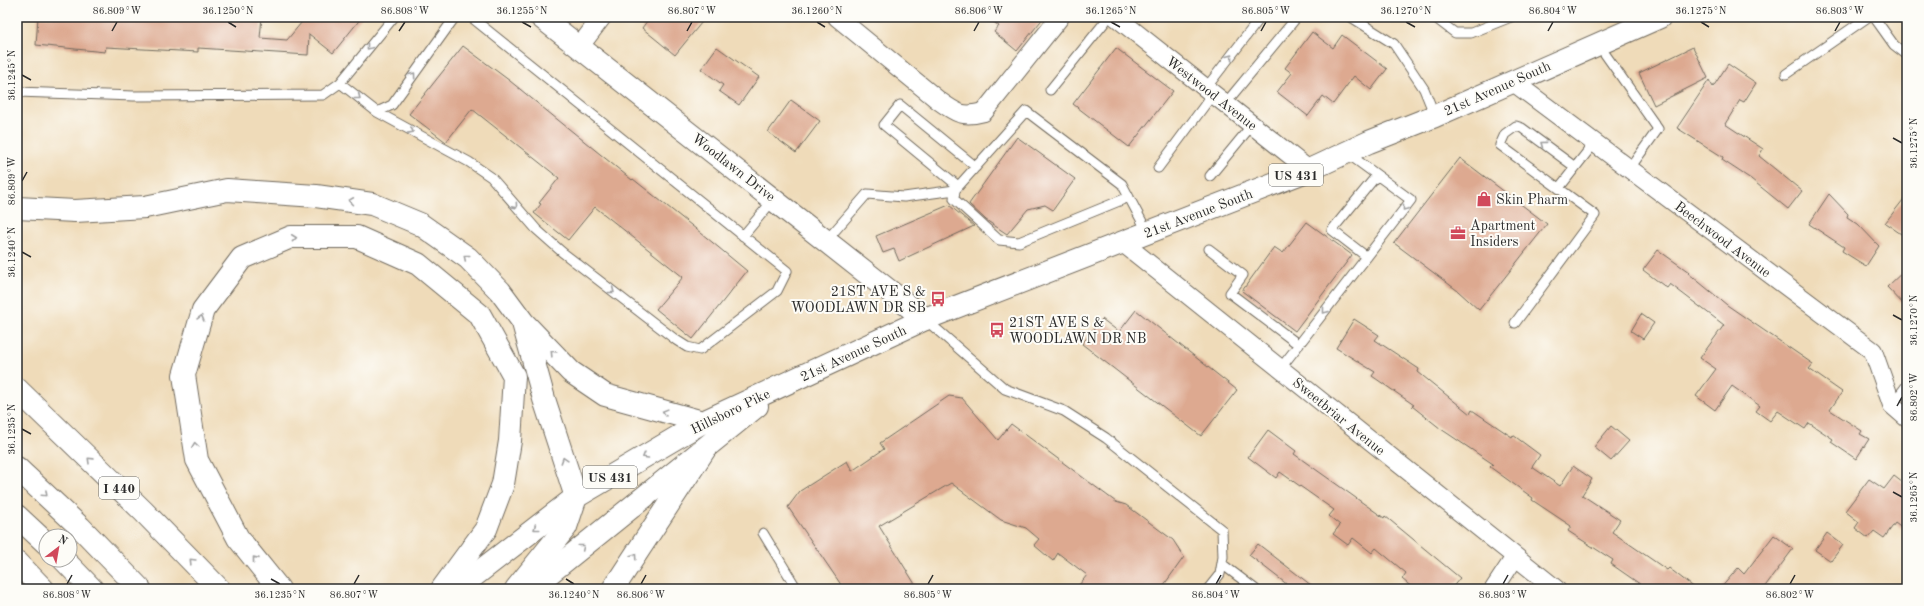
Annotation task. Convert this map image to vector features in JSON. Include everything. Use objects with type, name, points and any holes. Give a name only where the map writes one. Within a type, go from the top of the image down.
[{"type":"main road","name":"Woodlawn Drive","points":[[541,17],[580,46],[925,319]]},
{"type":"main road","name":"21st Avenue South","points":[[779,388],[925,319],[1309,170],[1369,142],[1435,116],[1512,80],[1660,17]]},
{"type":"main road","points":[[17,208],[75,211],[145,206],[227,190],[316,196],[372,204],[420,224],[468,258],[500,291],[523,322],[571,372],[605,395],[703,422]]},
{"type":"main road","points":[[279,589],[238,538],[197,460],[184,375],[203,310],[242,258],[291,237],[358,236],[418,264],[480,316],[514,376],[510,442],[503,484],[486,529],[442,589]]},
{"type":"main road","points":[[516,589],[566,527],[576,497],[544,399],[523,322]]},
{"type":"main road","name":"Hillsboro Pike","points":[[457,589],[576,497],[703,422],[779,388]]},
{"type":"main road","name":"Hillsboro Pike","points":[[530,589],[779,388]]},
{"type":"main road","name":"I 440","points":[[17,389],[143,511],[219,589]]},
{"type":"main road","points":[[613,589],[705,449]]},
{"type":"main road","points":[[17,468],[80,527],[140,589]]},
{"type":"main road","points":[[17,516],[38,536]]},
{"type":"main road","points":[[17,562],[43,589]]},
{"type":"main road","points":[[72,568],[92,589]]},
{"type":"street","points":[[580,46],[602,17]]},
{"type":"street","points":[[837,17],[938,100],[953,110],[969,116],[984,112],[1060,17]]},
{"type":"street","name":"Westwood Avenue","points":[[1116,17],[1309,170]]},
{"type":"street","name":"Beechwood Avenue","points":[[1512,80],[1873,351],[1892,405],[1907,418]]},
{"type":"street","name":"Sweetbriar Avenue","points":[[1123,243],[1556,589]]},
{"type":"street","points":[[1494,589],[1515,557]]},
{"type":"lane","points":[[17,92],[134,96],[323,95],[340,83],[394,17]]},
{"type":"lane","points":[[377,112],[392,104],[455,17]]},
{"type":"lane","points":[[340,83],[377,112],[469,162],[491,177],[536,229],[562,252],[687,347],[700,350],[777,291],[787,271],[471,17]]},
{"type":"lane","points":[[1050,90],[1109,17]]},
{"type":"lane","points":[[1158,168],[1215,95],[1261,17]]},
{"type":"lane","points":[[1215,95],[1297,17]]},
{"type":"lane","points":[[1351,17],[1394,44],[1424,89],[1435,116]]},
{"type":"lane","points":[[1434,17],[1455,33],[1471,33],[1511,17]]},
{"type":"lane","points":[[1786,74],[1868,17]]},
{"type":"lane","points":[[1874,17],[1894,45],[1907,55]]},
{"type":"lane","points":[[1598,44],[1658,129],[1630,168]]},
{"type":"lane","points":[[957,188],[884,125],[900,105],[976,167]]},
{"type":"lane","points":[[1129,197],[1019,242],[999,240],[954,200],[957,188],[1026,111],[1122,184],[1129,197],[1148,233]]},
{"type":"lane","points":[[1210,176],[1252,125]]},
{"type":"lane","points":[[1515,323],[1595,215],[1500,145],[1505,134],[1516,126],[1522,128],[1575,167]]},
{"type":"lane","points":[[1559,188],[1594,142]]},
{"type":"lane","points":[[1280,369],[1411,200],[1347,153]]},
{"type":"lane","points":[[1367,257],[1332,230],[1377,175]]},
{"type":"lane","points":[[826,241],[867,194],[904,197],[957,188]]},
{"type":"lane","points":[[743,236],[774,199]]},
{"type":"lane","points":[[1209,249],[1243,275],[1230,293],[1298,345]]},
{"type":"lane","points":[[925,319],[1004,389],[1064,411],[1100,434],[1222,530],[1222,564],[1220,574],[1208,589]]},
{"type":"lane","points":[[1892,405],[1907,386]]},
{"type":"lane","points":[[763,533],[797,589]]},
{"type":"lane","points":[[1222,564],[1255,589]]},
{"type":"building","points":[[38,17],[262,17],[260,38],[287,40],[306,17],[362,17],[333,53],[309,34],[308,55],[198,48],[198,52],[106,47],[105,52],[36,45]]},
{"type":"building","points":[[650,17],[706,17],[675,55],[642,28]]},
{"type":"building","points":[[987,17],[1044,17],[1017,51],[994,32],[999,26]]},
{"type":"building","points":[[1312,32],[1333,48],[1342,35],[1387,69],[1371,90],[1354,76],[1333,104],[1323,96],[1308,116],[1277,92],[1292,73],[1285,68]]},
{"type":"building","points":[[463,46],[510,81],[747,271],[693,339],[656,309],[683,277],[595,207],[568,240],[534,213],[541,204],[539,203],[559,178],[472,109],[446,142],[409,114]]},
{"type":"building","points":[[717,47],[759,77],[739,105],[719,91],[723,85],[701,69]]},
{"type":"building","points":[[1693,47],[1708,78],[1654,105],[1639,73]]},
{"type":"building","points":[[1116,48],[1173,91],[1129,147],[1073,104]]},
{"type":"building","points":[[1728,64],[1756,83],[1744,102],[1740,100],[1725,124],[1763,149],[1759,156],[1802,191],[1788,209],[1751,179],[1722,160],[1723,157],[1677,128],[1709,80],[1713,87]]},
{"type":"building","points":[[791,100],[820,121],[796,153],[768,132]]},
{"type":"building","points":[[1017,137],[1075,179],[1053,210],[1045,205],[1028,209],[1007,234],[986,220],[969,204]]},
{"type":"building","points":[[1460,158],[1547,224],[1479,310],[1458,291],[1394,243]]},
{"type":"building","points":[[1829,194],[1848,214],[1847,217],[1858,224],[1879,246],[1866,266],[1842,251],[1844,247],[1809,224]]},
{"type":"building","points":[[1907,195],[1907,238],[1885,223]]},
{"type":"building","points":[[949,205],[974,226],[899,261],[894,249],[883,253],[876,236]]},
{"type":"building","points":[[1307,222],[1352,255],[1295,331],[1242,291],[1274,247],[1283,253]]},
{"type":"building","points":[[1658,250],[1689,272],[1688,273],[1727,305],[1813,364],[1809,369],[1842,392],[1830,410],[1862,431],[1860,434],[1869,439],[1856,459],[1831,442],[1833,439],[1809,423],[1805,429],[1778,411],[1770,421],[1756,411],[1760,406],[1732,386],[1715,410],[1696,396],[1716,369],[1700,358],[1724,325],[1670,284],[1667,288],[1643,270]]},
{"type":"building","points":[[1907,268],[1907,308],[1887,287]]},
{"type":"building","points":[[1136,310],[1237,390],[1201,436],[1082,344],[1102,319],[1119,332]]},
{"type":"building","points":[[1641,314],[1654,323],[1643,339],[1631,331]]},
{"type":"building","points":[[1354,319],[1379,335],[1375,340],[1419,369],[1418,372],[1470,414],[1472,410],[1512,437],[1513,435],[1540,455],[1532,467],[1560,486],[1573,466],[1592,479],[1582,495],[1620,520],[1612,532],[1667,570],[1669,568],[1696,589],[1647,589],[1611,564],[1613,560],[1568,531],[1571,526],[1532,500],[1533,498],[1490,467],[1493,464],[1441,429],[1412,406],[1414,405],[1372,376],[1375,372],[1336,348]]},
{"type":"building","points":[[949,396],[962,398],[998,440],[1011,424],[1116,502],[1126,505],[1173,540],[1184,557],[1161,589],[1076,589],[1087,575],[1058,553],[1053,561],[1034,545],[1039,539],[1026,528],[1001,520],[951,483],[879,526],[918,589],[844,589],[788,507],[800,491],[847,461],[852,471],[884,449],[880,443]]},
{"type":"building","points":[[1611,426],[1629,441],[1611,461],[1594,447]]},
{"type":"building","points":[[1268,430],[1296,451],[1294,454],[1384,518],[1385,516],[1460,578],[1451,589],[1414,589],[1402,579],[1406,573],[1376,548],[1372,553],[1353,538],[1348,545],[1333,534],[1340,525],[1329,516],[1334,510],[1280,472],[1276,478],[1248,457]]},
{"type":"building","points":[[1894,476],[1907,486],[1907,532],[1895,523],[1884,538],[1874,531],[1868,538],[1855,528],[1859,522],[1845,511],[1869,479],[1884,489]]},
{"type":"building","points":[[1827,533],[1843,545],[1831,561],[1815,550]]},
{"type":"building","points":[[1774,535],[1793,549],[1763,589],[1720,589],[1738,568],[1744,574]]},
{"type":"building","points":[[1258,544],[1316,589],[1293,589],[1249,555]]},
{"type":"place","name":"Skin Pharm","points":[[1484,199]]},
{"type":"place","name":"Apartment Insiders","points":[[1458,233]]},
{"type":"place","name":"21ST AVE S & WOODLAWN DR SB","points":[[938,299]]},
{"type":"place","name":"21ST AVE S & WOODLAWN DR NB","points":[[997,330]]}]
